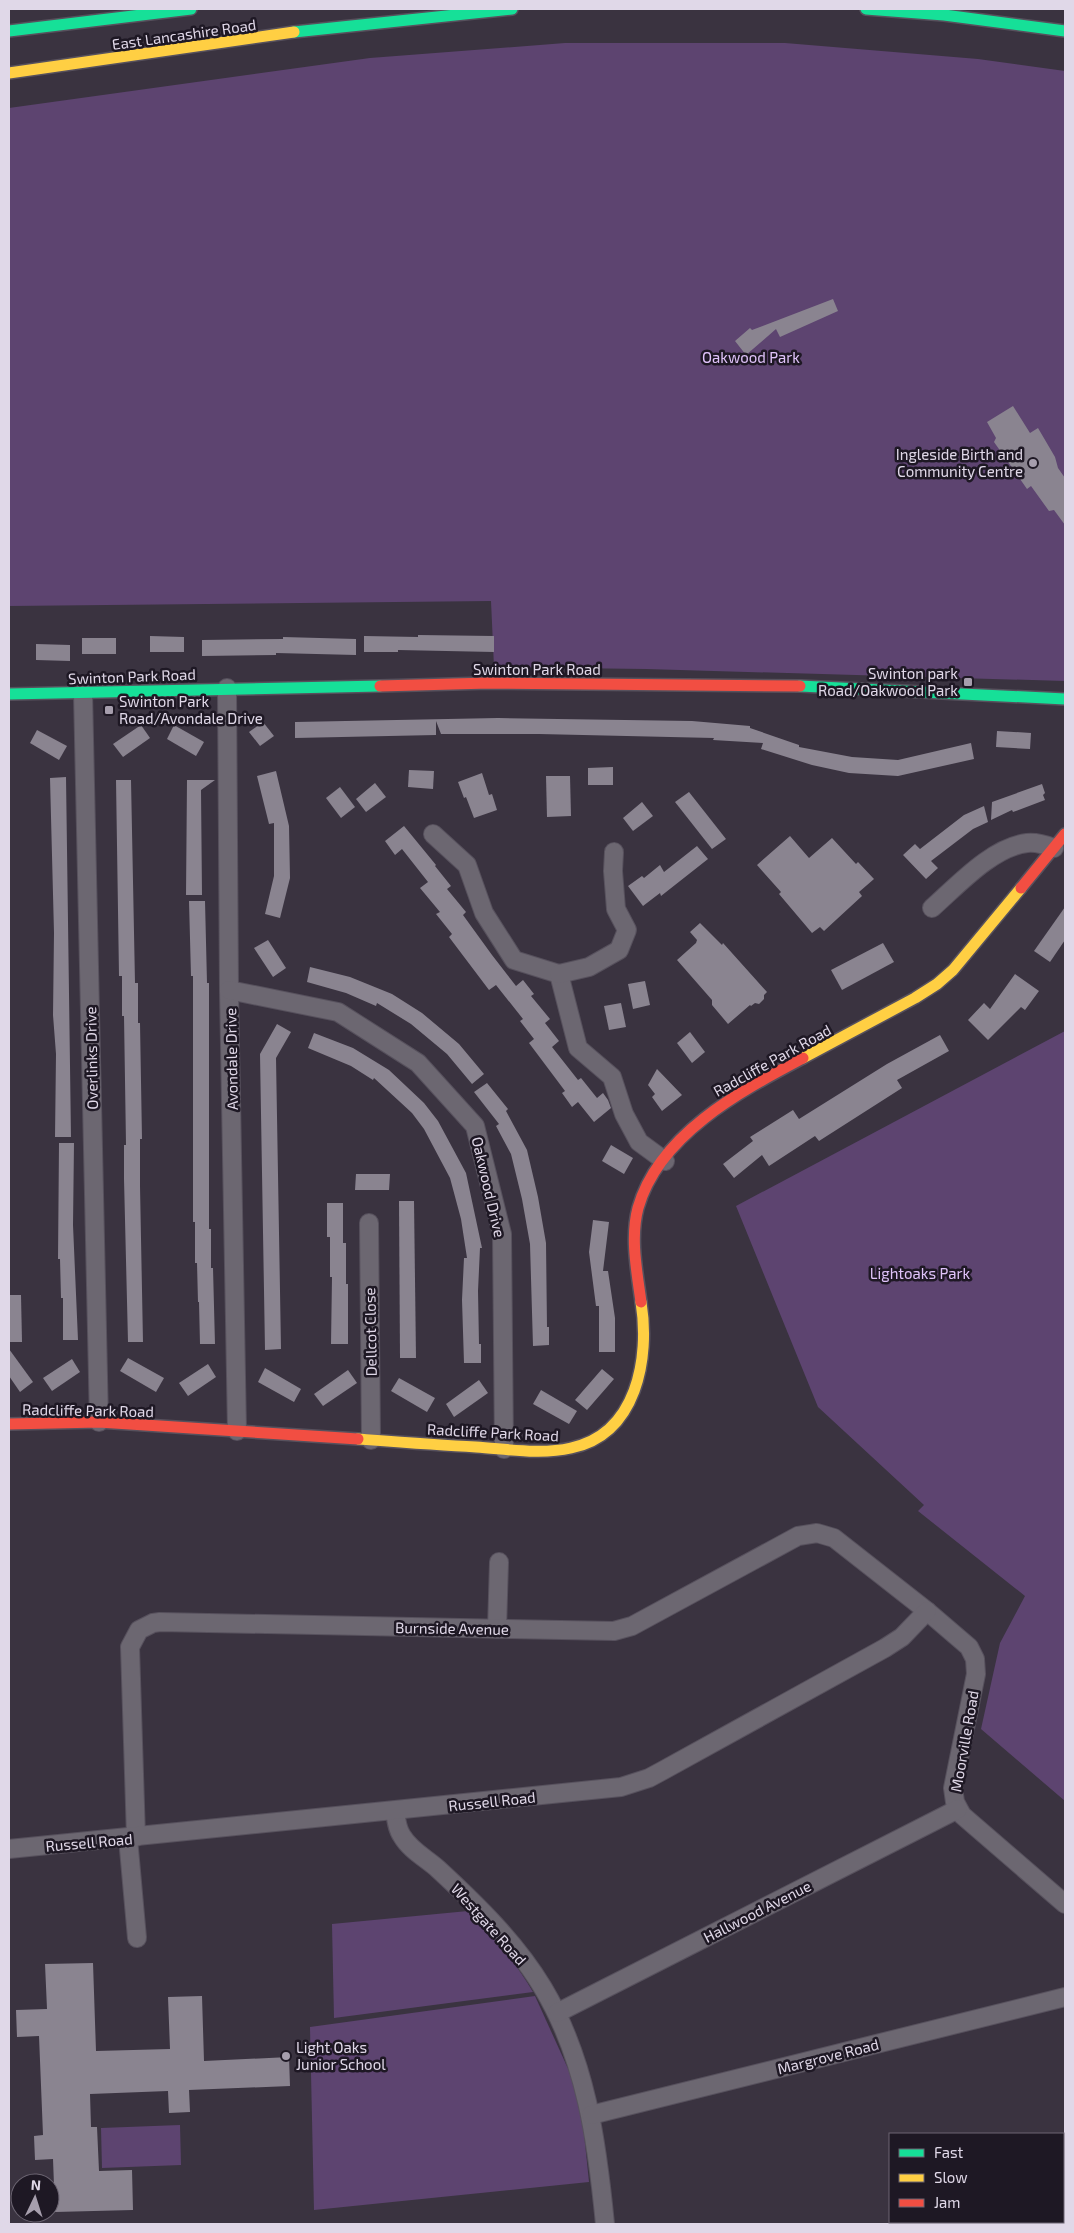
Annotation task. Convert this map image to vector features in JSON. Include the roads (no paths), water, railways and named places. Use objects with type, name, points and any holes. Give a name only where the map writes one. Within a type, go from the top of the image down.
[{"type":"main road","name":"East Lancashire Road","points":[[9,31],[192,9]]},
{"type":"main road","name":"East Lancashire Road","points":[[9,74],[330,27],[512,9]]},
{"type":"main road","points":[[866,9],[944,15],[1065,31]]},
{"type":"main road","name":"Swinton Park Road","points":[[9,694],[489,683],[793,686],[1065,698]]},
{"type":"main road","name":"Radcliffe Park Road","points":[[9,1424],[99,1422],[504,1449],[562,1451],[598,1438],[610,1429],[628,1406],[640,1372],[644,1339],[635,1246],[636,1220],[643,1195],[664,1161],[689,1132],[723,1102],[915,998],[937,984],[953,970],[1060,841]]},
{"type":"street","name":"Avondale Drive","points":[[227,688],[237,1431]]},
{"type":"street","name":"Overlinks Drive","points":[[83,693],[99,1422]]},
{"type":"street","points":[[433,834],[467,865],[484,913],[514,960],[559,974],[589,967],[619,950],[628,930],[616,909],[613,871],[614,852]]},
{"type":"street","points":[[932,908],[984,862],[1009,848],[1027,843],[1060,841]]},
{"type":"street","points":[[559,974],[578,1048],[612,1077],[624,1114],[640,1142],[664,1161]]},
{"type":"street","name":"Oakwood Drive","points":[[230,990],[338,1012],[418,1063],[475,1126],[502,1234],[504,1449]]},
{"type":"street","name":"Dellcot Close","points":[[369,1223],[371,1440]]},
{"type":"street","name":"Burnside Avenue","points":[[137,1938],[132,1838],[130,1647],[135,1635],[146,1626],[160,1622],[497,1628],[596,1632],[623,1629],[798,1536],[817,1533],[834,1538],[927,1611]]},
{"type":"street","points":[[497,1628],[499,1562]]},
{"type":"street","name":"Moorville Road","points":[[927,1611],[969,1647],[976,1659],[977,1666],[953,1788],[953,1796],[958,1809],[962,1815],[1065,1904]]},
{"type":"street","name":"Russell Road","points":[[9,1849],[607,1790],[635,1783],[662,1771],[885,1648],[902,1637],[927,1611]]},
{"type":"street","name":"Hallwood Avenue","points":[[557,2013],[958,1809]]},
{"type":"street","name":"Westgate Road","points":[[395,1811],[396,1822],[402,1836],[412,1848],[444,1875],[506,1938],[526,1963],[557,2013],[580,2072],[591,2115],[605,2224]]},
{"type":"street","name":"Margrove Road","points":[[591,2115],[1065,1997]]},
{"type":"place","name":"Ingleside Birth and Community Centre","points":[[1033,463]]},
{"type":"place","name":"Swinton park Road/Oakwood Park","points":[[968,682]]},
{"type":"place","name":"Swinton Park Road/Avondale Drive","points":[[109,710]]},
{"type":"place","name":"Light Oaks Junior School","points":[[286,2056]]},
{"type":"park label","name":"Oakwood Park","points":[[751,357]]},
{"type":"park label","name":"Lightoaks Park","points":[[920,1273]]}]
